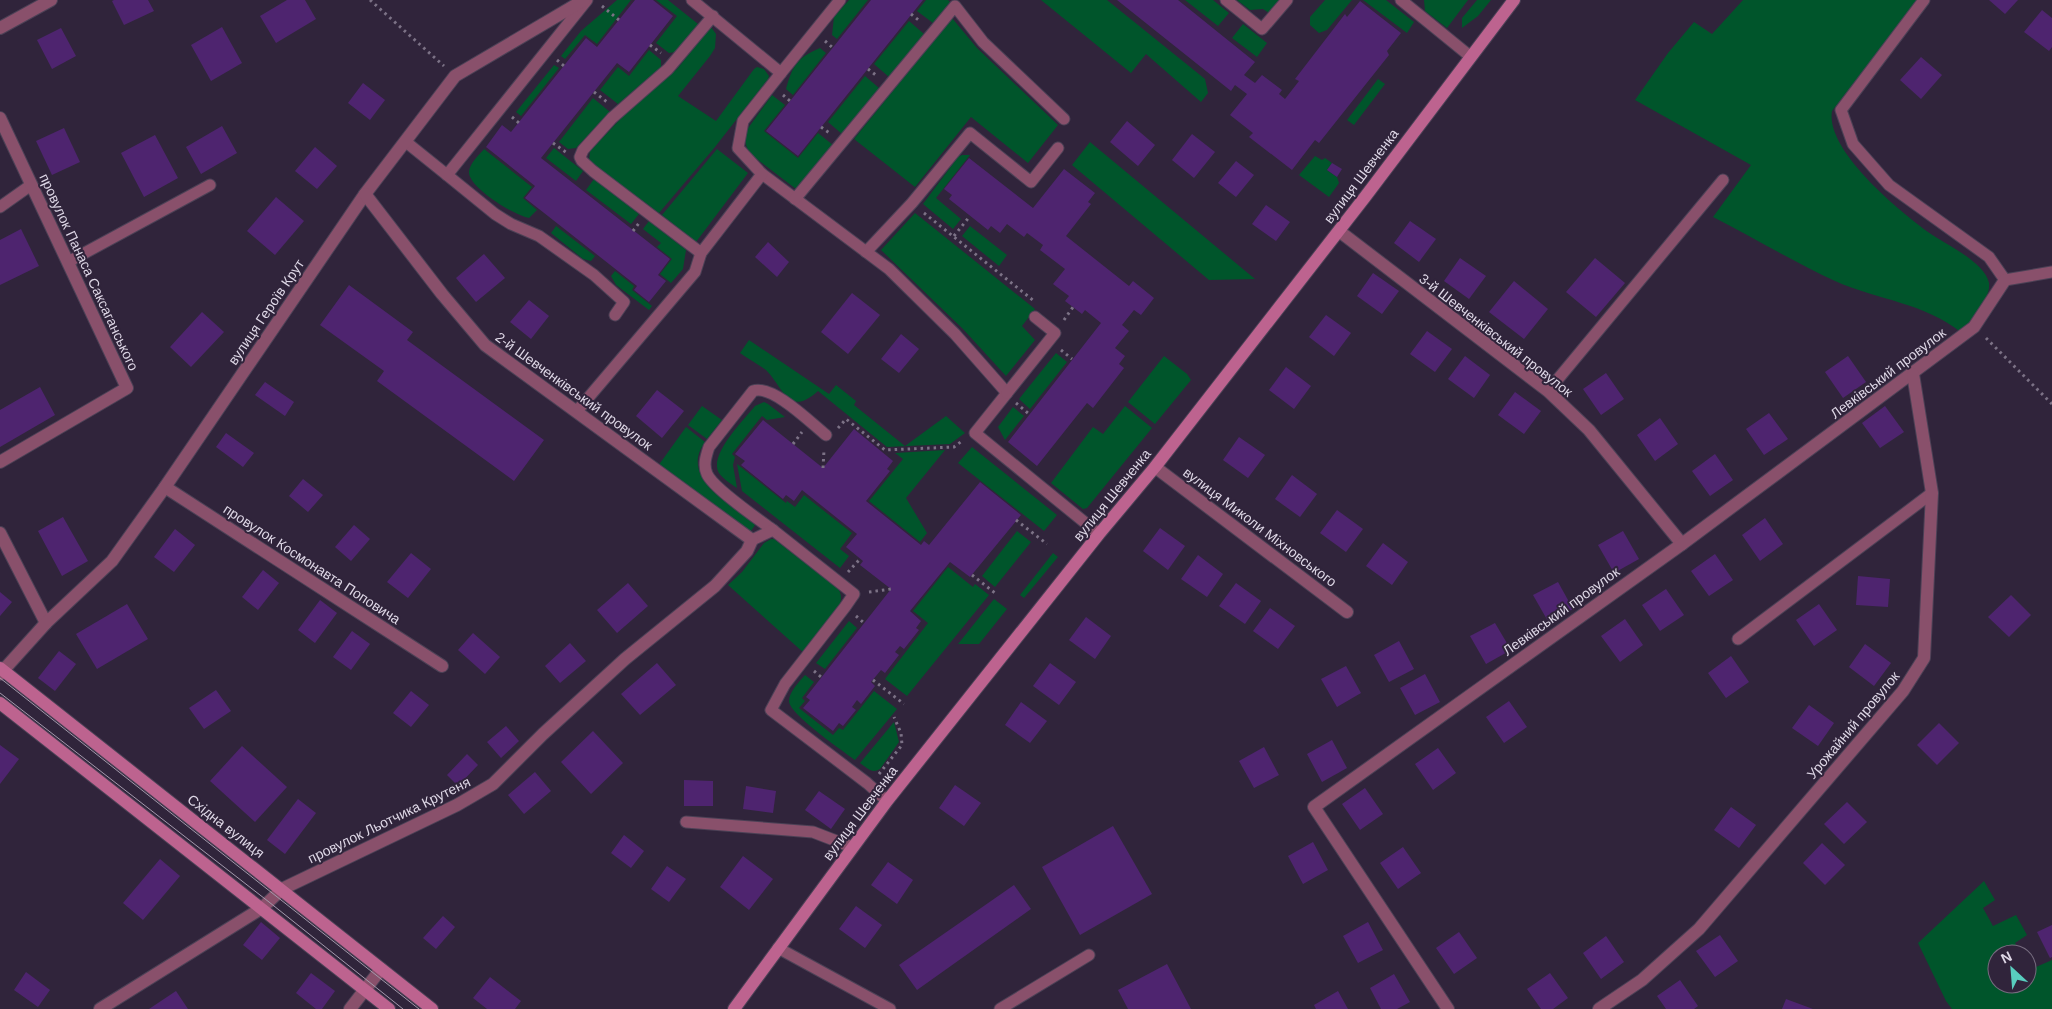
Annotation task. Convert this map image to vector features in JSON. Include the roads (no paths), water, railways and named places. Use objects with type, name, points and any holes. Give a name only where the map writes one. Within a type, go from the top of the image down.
[{"type":"street","points":[[0,28],[51,0]]},
{"type":"street","name":"вулиця Героїв Крут","points":[[1,671],[46,622],[112,561],[165,487],[365,194],[455,76],[586,0]]},
{"type":"street","name":"вулиця Шевченка","points":[[734,1009],[886,801],[1099,534],[1155,467],[1514,0]]},
{"type":"street","name":"провулок Панаса Саксаганського","points":[[0,118],[126,388],[0,462]]},
{"type":"street","name":"2-й Шевченківський провулок","points":[[365,194],[442,294],[485,345],[752,540]]},
{"type":"street","name":"3-й Шевченківський провулок","points":[[1338,231],[1548,391],[1589,430],[1682,544]]},
{"type":"street","name":"Левківський провулок","points":[[1448,1009],[1314,807],[1682,544],[1913,374],[1974,327],[2005,280]]},
{"type":"street","name":"Урожайний провулок","points":[[1599,1009],[1642,980],[1699,929],[1904,691],[1924,658],[1932,493],[1913,374]]},
{"type":"street","name":"вулиця Миколи Міхновського","points":[[1155,467],[1347,612]]},
{"type":"street","name":"провулок Космонавта Поповича","points":[[165,487],[442,666]]},
{"type":"street","points":[[0,533],[46,622]]},
{"type":"street","name":"провулок Льотчика Крутеня","points":[[100,1009],[262,908],[282,890],[457,805],[493,784],[543,734],[625,659],[715,586],[748,552],[752,540]]},
{"type":"street","name":"Східна вулиця","points":[[1,671],[432,1009]]},
{"type":"street","points":[[0,703],[389,1009]]},
{"type":"street","points":[[350,1009],[381,968]]},
{"type":"lane","points":[[447,176],[586,0]]},
{"type":"lane","points":[[692,0],[780,73]]},
{"type":"lane","points":[[840,0],[743,121],[738,148],[762,174],[889,269],[955,334],[1007,393]]},
{"type":"lane","points":[[1226,0],[1262,29],[1287,0]]},
{"type":"lane","points":[[1401,0],[1471,57]]},
{"type":"lane","points":[[1924,0],[1841,110],[1853,144],[1889,185],[1989,257],[2005,280],[2052,272]]},
{"type":"lane","points":[[796,199],[955,6],[984,42],[1064,118]]},
{"type":"lane","points":[[701,253],[593,171],[580,157],[583,150],[606,124],[668,69],[713,16]]},
{"type":"lane","points":[[866,252],[912,203],[970,133],[1031,182],[1058,148]]},
{"type":"lane","points":[[406,142],[495,214],[511,224],[540,236],[594,275],[624,302],[615,315]]},
{"type":"lane","points":[[577,411],[695,272],[701,253],[762,174]]},
{"type":"lane","points":[[1548,391],[1723,180]]},
{"type":"lane","points":[[0,207],[31,185]]},
{"type":"lane","points":[[68,262],[210,185]]},
{"type":"lane","points":[[1035,317],[1054,333],[975,433],[1099,534]]},
{"type":"lane","points":[[826,434],[773,394],[759,389],[753,391],[709,447],[705,457],[705,467],[711,481],[854,594],[846,608],[785,684],[772,710],[886,801]]},
{"type":"lane","points":[[1738,639],[1932,493]]},
{"type":"lane","points":[[752,540],[773,530]]},
{"type":"lane","points":[[686,822],[813,832],[852,848]]},
{"type":"lane","points":[[778,948],[890,1009]]},
{"type":"lane","points":[[1000,1009],[1088,956]]},
{"type":"tram line","points":[[0,678],[419,1009]]},
{"type":"tram line","points":[[0,693],[269,902],[403,1009]]}]
